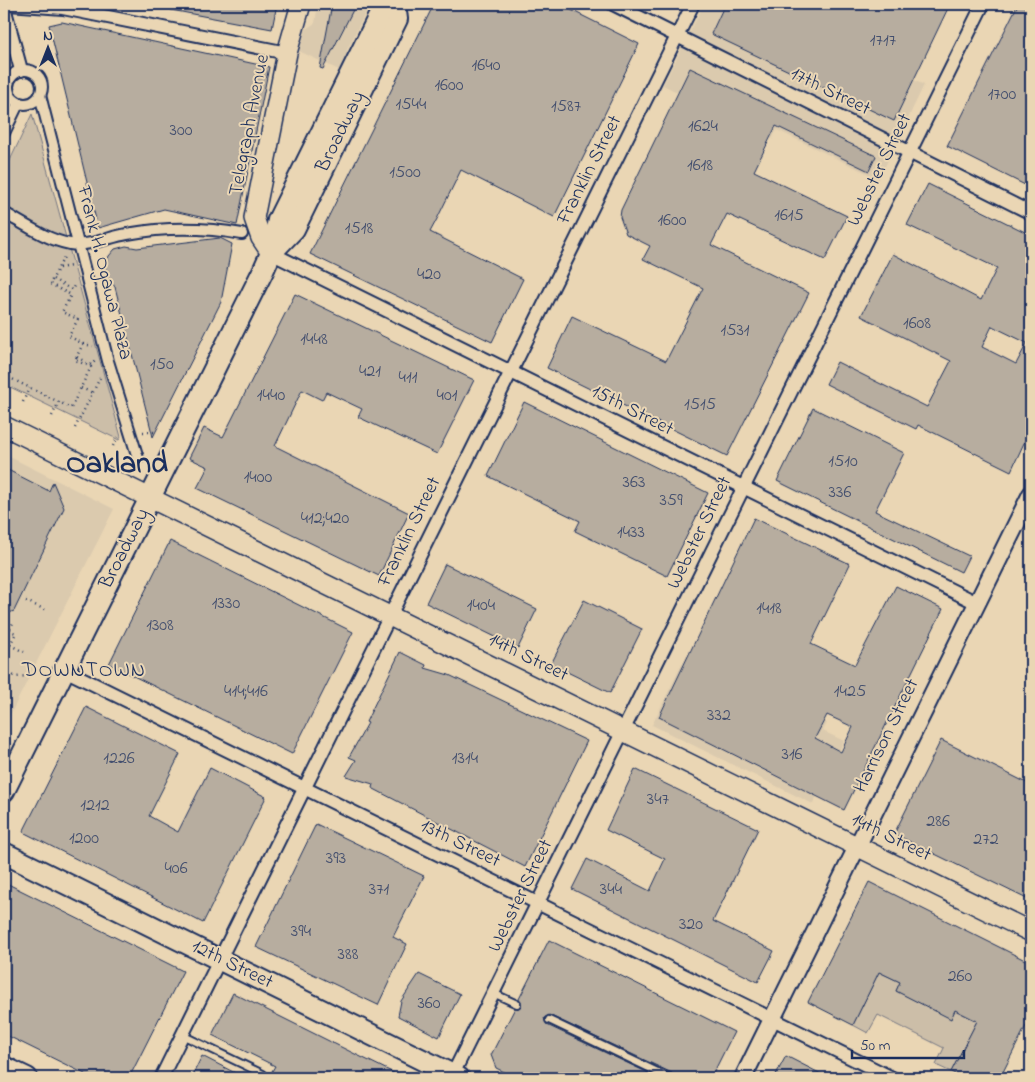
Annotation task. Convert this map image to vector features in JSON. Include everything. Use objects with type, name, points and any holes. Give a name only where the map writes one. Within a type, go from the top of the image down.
[{"type":"main road","name":"Telegraph Avenue","points":[[271,253],[261,238],[254,218],[288,53],[301,4]]},
{"type":"main road","name":"Broadway","points":[[4,790],[271,253],[278,220],[381,12],[394,4]]},
{"type":"main road","name":"14th Street","points":[[4,426],[1031,932]]},
{"type":"main road","name":"12th Street","points":[[4,853],[454,1077]]},
{"type":"main road","points":[[4,1067],[27,1078]]},
{"type":"street","points":[[9,4],[63,8],[288,53]]},
{"type":"street","name":"17th Street","points":[[613,4],[1031,213]]},
{"type":"street","name":"Franklin Street","points":[[161,1078],[693,4]]},
{"type":"street","name":"Webster Street","points":[[454,1077],[493,993],[983,4]]},
{"type":"street","points":[[4,7],[21,70]]},
{"type":"street","points":[[21,70],[32,72],[40,79],[42,84],[40,96],[33,103],[18,104],[10,98],[7,84],[12,75],[21,70]]},
{"type":"street","name":"Frank H. Ogawa Plaza","points":[[40,96],[130,444],[138,458]]},
{"type":"street","points":[[4,133],[18,104]]},
{"type":"street","points":[[4,213],[58,240],[79,245],[122,235],[166,229],[210,230],[242,234]]},
{"type":"street","name":"15th Street","points":[[271,253],[977,603]]},
{"type":"street","name":"Harrison Street","points":[[742,1078],[1031,494]]},
{"type":"street","name":"13th Street","points":[[65,670],[892,1078]]},
{"type":"lane","points":[[493,993],[517,1004]]},
{"type":"lane","points":[[549,1020],[670,1078]]},
{"type":"lane","points":[[182,1035],[262,1074]]},
{"type":"path","points":[[58,254],[64,257],[60,268],[50,284],[75,297]]},
{"type":"path","points":[[53,279],[72,290],[74,285],[88,281]]},
{"type":"path","points":[[71,294],[62,312],[82,322]]},
{"type":"path","points":[[78,320],[69,336],[90,347]]},
{"type":"path","points":[[4,375],[71,408],[91,367],[75,360],[83,344]]},
{"type":"path","points":[[76,357],[91,364],[93,361],[108,359]]},
{"type":"path","points":[[75,428],[108,359]]},
{"type":"path","points":[[22,402],[29,388]]},
{"type":"path","points":[[81,388],[92,393]]},
{"type":"path","points":[[52,416],[58,402]]},
{"type":"path","points":[[26,600],[48,612]]},
{"type":"path","points":[[10,629],[13,623]]},
{"type":"path","points":[[4,629],[10,629],[16,633],[4,657]]},
{"type":"path","points":[[10,645],[24,652]]},
{"type":"path","points":[[4,671],[16,677],[28,676]]},
{"type":"shaded area","points":[[318,4],[370,4],[347,50],[347,58],[341,71],[299,51],[306,29],[315,23]]},
{"type":"shaded area","points":[[704,4],[838,4],[823,35],[924,85],[879,179],[777,130],[772,139],[663,85]]},
{"type":"shaded area","points":[[32,114],[121,437],[119,440],[4,384],[4,173]]},
{"type":"shaded area","points":[[4,454],[114,509],[4,727]]},
{"type":"shaded area","points":[[687,654],[827,723],[823,731],[844,741],[813,804],[652,725]]},
{"type":"shaded area","points":[[879,972],[900,982],[896,991],[951,1018],[955,1010],[977,1021],[951,1072],[936,1065],[944,1048],[878,1015],[868,1033],[853,1025]]},
{"type":"building","points":[[172,4],[277,4],[272,29],[171,10]]},
{"type":"building","points":[[332,4],[356,4],[323,69],[320,68]]},
{"type":"building","points":[[434,4],[559,4],[639,44],[554,217],[461,170],[430,232],[523,279],[492,342],[310,254]]},
{"type":"building","points":[[725,4],[950,4],[894,121],[711,34]]},
{"type":"building","points":[[1018,4],[1031,4],[1031,188],[947,146]]},
{"type":"building","points":[[62,22],[269,67],[237,225],[164,209],[98,228],[49,25]]},
{"type":"building","points":[[690,68],[876,156],[869,171],[776,126],[754,171],[847,216],[825,260],[727,214],[711,245],[809,293],[727,456],[547,368],[572,316],[666,361],[703,288],[643,259],[650,246],[626,234],[620,217],[621,210]]},
{"type":"building","points":[[928,184],[1031,235],[1031,428],[1011,471],[918,425],[916,429],[826,384],[837,362],[927,407],[951,361],[861,316],[893,254],[981,300],[997,268],[907,225]],"holes":[[[992,326],[1027,343],[1016,364],[982,347]]]},
{"type":"building","points":[[220,238],[232,244],[221,302],[153,437],[115,287],[107,276],[105,265],[115,249],[126,246],[137,248]]},
{"type":"building","points":[[295,294],[474,380],[437,454],[358,417],[362,409],[326,392],[322,400],[302,390],[275,446],[409,513],[379,576],[197,488],[208,467],[189,458],[204,428],[223,437]]},
{"type":"building","points":[[524,402],[708,493],[667,576],[575,531],[580,521],[488,476]]},
{"type":"building","points":[[813,408],[904,453],[875,511],[969,556],[961,572],[777,481]]},
{"type":"building","points":[[4,468],[49,491],[53,482],[64,508],[14,611],[4,615]]},
{"type":"building","points":[[754,518],[850,564],[811,644],[855,665],[896,586],[943,609],[844,810],[659,717]],"holes":[[[827,715],[853,727],[841,752],[815,738]]]},
{"type":"building","points":[[170,541],[353,632],[292,754],[109,664]]},
{"type":"building","points":[[445,564],[537,609],[518,648],[426,603]]},
{"type":"building","points":[[584,600],[642,629],[610,693],[551,664]]},
{"type":"building","points":[[400,652],[426,665],[425,668],[449,675],[587,741],[525,867],[372,788],[373,784],[346,776],[356,760],[349,757],[368,723],[366,722]]},
{"type":"building","points":[[86,707],[180,754],[149,816],[178,832],[210,768],[266,797],[203,923],[23,832]]},
{"type":"building","points":[[941,740],[1031,785],[1031,901],[894,834]]},
{"type":"building","points":[[635,769],[758,829],[713,921],[774,951],[758,982],[572,889],[587,859],[650,891],[665,859],[606,830]]},
{"type":"building","points":[[316,824],[424,876],[393,937],[407,944],[378,1005],[256,947]]},
{"type":"building","points":[[4,882],[183,971],[129,1078],[93,1078],[4,1034]]},
{"type":"building","points":[[869,882],[1031,963],[1031,1016],[1000,1078],[963,1078],[951,1072],[977,1021],[955,1010],[951,1019],[896,991],[900,982],[879,972],[853,1025],[808,1002]]},
{"type":"building","points":[[549,940],[734,1032],[711,1078],[675,1078],[672,1073],[549,1015],[544,1018],[547,1025],[659,1078],[517,1078],[496,1068],[491,1055],[515,1008],[521,1006],[519,999]]},
{"type":"building","points":[[419,974],[460,994],[439,1037],[398,1016],[401,1001]]},
{"type":"building","points":[[233,993],[404,1078],[268,1078],[275,1066],[212,1035]]},
{"type":"building","points":[[202,1056],[245,1078],[191,1078]]},
{"type":"building","points":[[786,1056],[829,1078],[774,1078]]},
{"type":"district","name":"Oakland","points":[[117,465]]},
{"type":"district","name":"DOWNTOWN","points":[[84,671]]}]
